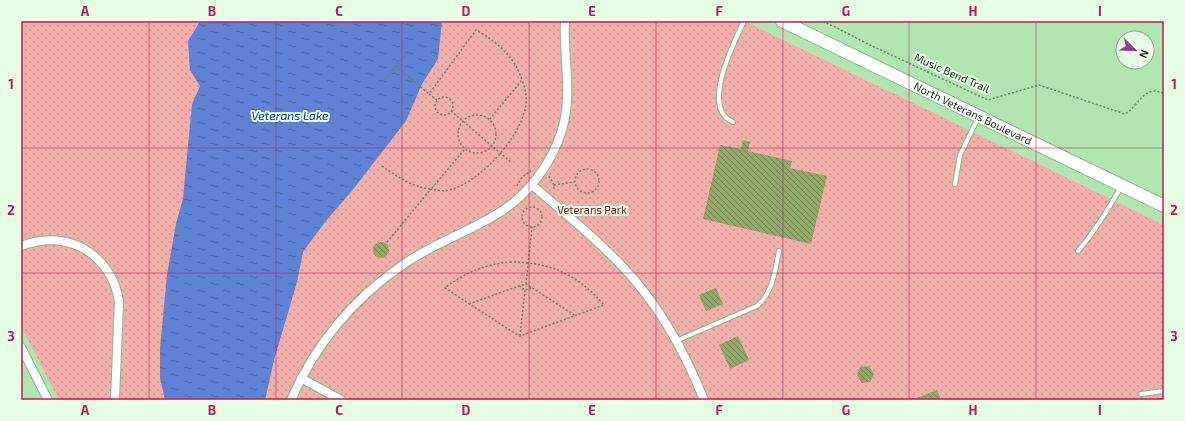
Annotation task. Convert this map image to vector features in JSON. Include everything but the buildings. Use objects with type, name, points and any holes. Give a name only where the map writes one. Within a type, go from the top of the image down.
[{"type":"street","points":[[291,400],[301,378],[329,334],[356,304],[372,289],[404,264],[422,253],[493,217],[510,206],[532,185],[555,148],[565,118],[567,104],[565,21]]},
{"type":"street","name":"North Veterans Boulevard","points":[[782,21],[1164,206]]},
{"type":"street","points":[[532,185],[586,231],[623,267],[648,298],[676,342],[704,400]]},
{"type":"street","points":[[21,246],[42,240],[55,239],[68,242],[89,251],[109,272],[117,291],[119,301],[115,400]]},
{"type":"street","points":[[21,347],[48,400]]},
{"type":"street","points":[[301,378],[341,400]]},
{"type":"lane","points":[[733,122],[722,113],[720,105],[721,83],[727,62],[744,21]]},
{"type":"lane","points":[[955,184],[960,155],[979,116]]},
{"type":"lane","points":[[1078,251],[1101,221],[1122,185]]},
{"type":"lane","points":[[676,342],[757,306],[762,302],[768,294],[779,251]]},
{"type":"lane","points":[[1141,394],[1164,391]]},
{"type":"path","name":"Music Bend Trail","points":[[823,21],[872,46],[988,100],[1039,85],[1125,114],[1132,110],[1142,96],[1154,91],[1164,93]]},
{"type":"path","points":[[382,166],[408,183],[422,188],[444,191],[459,186],[482,172],[500,154],[516,131],[526,105],[526,94],[516,66],[504,50],[490,38],[476,30],[429,94]]},
{"type":"path","points":[[385,80],[407,52]]},
{"type":"path","points":[[396,66],[437,100]]},
{"type":"path","points":[[490,119],[522,80]]},
{"type":"path","points":[[445,97],[450,100],[452,106],[450,111],[443,115],[438,113],[435,108],[439,98],[445,97]]},
{"type":"path","points":[[450,111],[512,163]]},
{"type":"path","points":[[478,114],[490,119],[494,124],[497,136],[492,147],[479,154],[469,152],[459,140],[459,127],[462,121],[472,115],[478,114]]},
{"type":"path","points":[[387,242],[465,149]]},
{"type":"path","points":[[583,169],[591,169],[595,171],[600,181],[596,189],[590,193],[578,190],[574,182],[576,174],[583,169]]},
{"type":"path","points":[[547,174],[554,185],[554,193]]},
{"type":"path","points":[[554,185],[574,182]]},
{"type":"path","points":[[534,207],[540,210],[543,217],[538,226],[532,227],[523,222],[523,215],[526,209],[534,207]]},
{"type":"path","points":[[526,284],[532,227]]},
{"type":"path","points":[[528,262],[554,268],[571,276],[587,287],[604,305],[520,336],[445,288],[459,278],[483,267],[501,263],[528,262]]},
{"type":"path","points":[[469,304],[526,284],[577,316]]},
{"type":"path","points":[[519,286],[525,290]]},
{"type":"path","points":[[525,290],[532,287]]},
{"type":"path","points":[[520,336],[525,290]]},
{"type":"green space","name":"Veterans Park","points":[[21,21],[744,21],[1164,225],[1164,400],[59,400],[21,326]]},
{"type":"water","name":"Veterans Lake","points":[[204,21],[442,21],[438,59],[422,84],[406,121],[351,192],[325,222],[303,252],[297,282],[274,360],[265,400],[165,400],[160,378],[160,348],[167,275],[176,224],[183,198],[192,104],[200,86],[190,70],[188,41],[199,23]]}]
